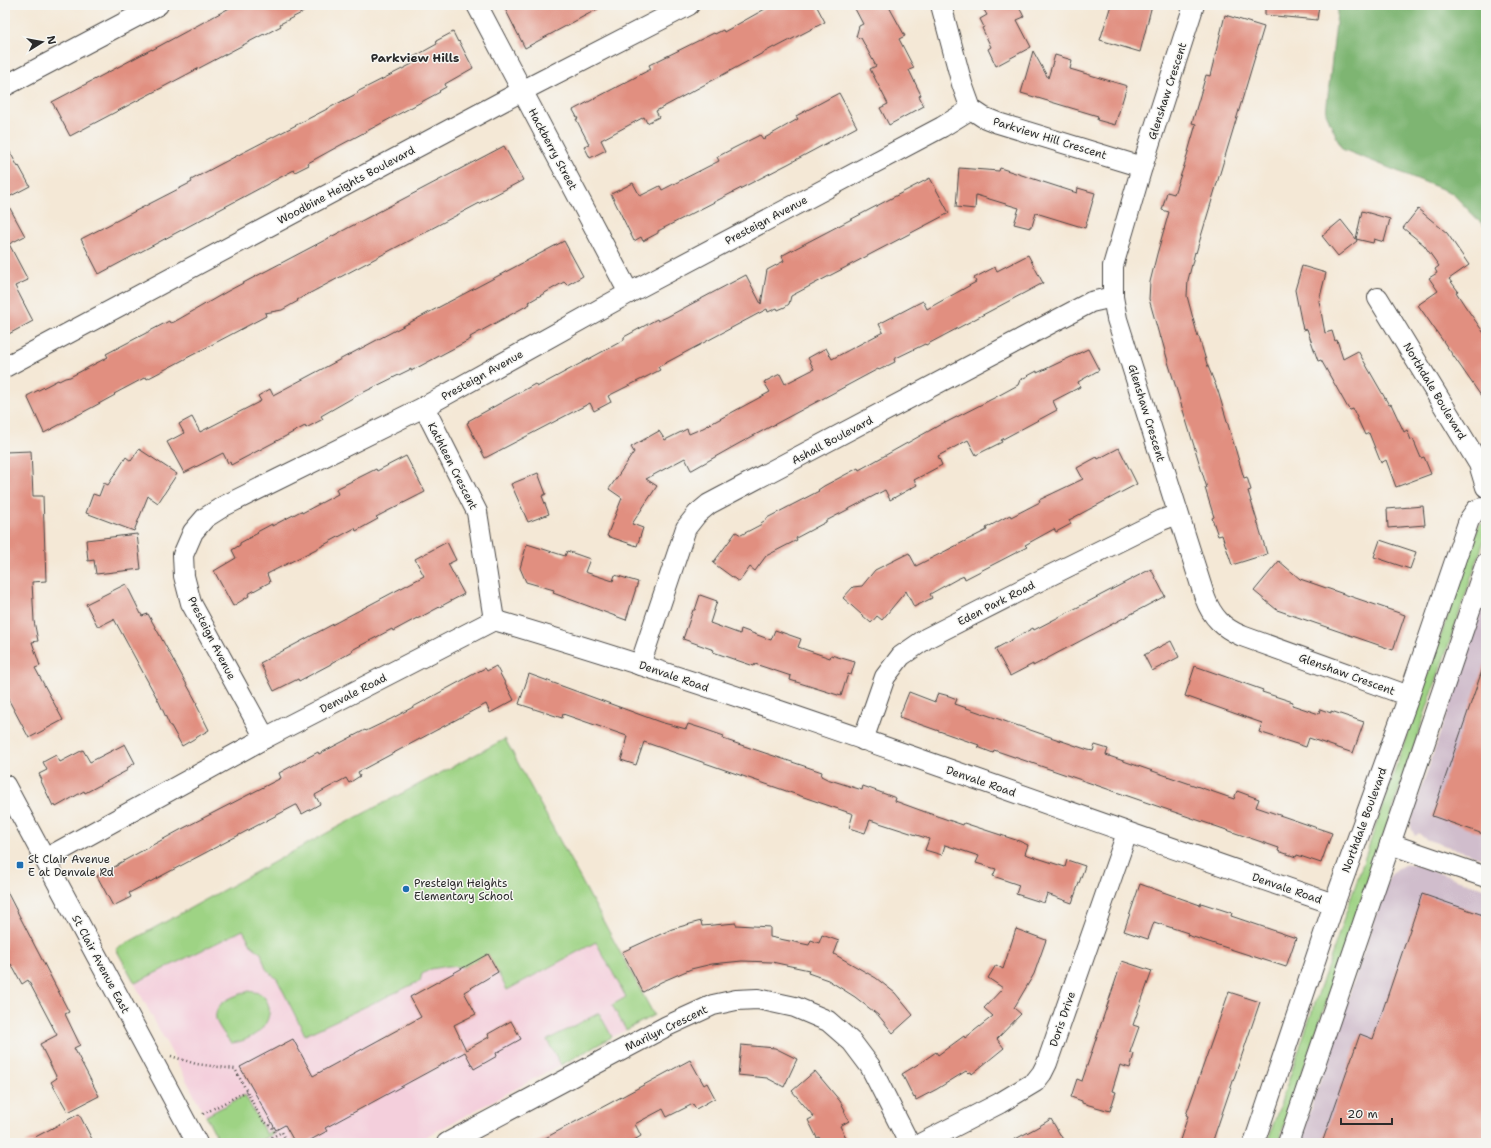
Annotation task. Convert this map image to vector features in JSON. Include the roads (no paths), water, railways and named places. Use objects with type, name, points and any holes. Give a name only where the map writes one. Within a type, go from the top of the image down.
[{"type":"street","points":[[5,86],[158,5]]},
{"type":"street","name":"Hackberry Street","points":[[476,5],[629,293]]},
{"type":"street","name":"Woodbine Heights Boulevard","points":[[5,367],[522,91],[688,5]]},
{"type":"street","points":[[941,5],[964,90],[971,109]]},
{"type":"street","name":"Glenshaw Crescent","points":[[1194,5],[1142,167],[1113,266],[1113,297],[1118,319],[1204,598],[1220,623],[1242,636],[1409,696]]},
{"type":"street","name":"Parkview Hill Crescent","points":[[971,109],[983,117],[998,123],[1142,167]]},
{"type":"street","name":"Presteign Avenue","points":[[265,738],[191,603],[184,576],[183,554],[193,532],[205,518],[224,506],[424,407],[629,293],[942,127],[971,109]]},
{"type":"street","name":"Ashall Boulevard","points":[[640,664],[686,528],[697,514],[709,504],[1091,302],[1113,297]]},
{"type":"street","name":"Northdale Boulevard","points":[[1378,298],[1479,464],[1486,487]]},
{"type":"street","name":"Kathleen Crescent","points":[[424,407],[477,512],[494,620]]},
{"type":"street","name":"Northdale Boulevard","points":[[1254,1143],[1334,904],[1409,696],[1469,520],[1476,510],[1486,508]]},
{"type":"street","name":"Eden Park Road","points":[[864,740],[885,677],[901,656],[927,638],[1027,586],[1162,520],[1178,514]]},
{"type":"street","points":[[1288,1143],[1486,563]]},
{"type":"street","name":"Denvale Road","points":[[45,859],[265,738],[494,620],[640,664],[864,740],[1126,833],[1334,904]]},
{"type":"street","name":"St Clair Avenue East","points":[[5,784],[197,1143]]},
{"type":"street","name":"Doris Drive","points":[[922,1143],[1000,1103],[1035,1082],[1042,1073],[1055,1040],[1126,833]]},
{"type":"street","points":[[1390,844],[1486,877]]},
{"type":"street","name":"Marilyn Crescent","points":[[447,1143],[667,1026],[713,1005],[736,1000],[758,999],[795,1007],[828,1021],[852,1042],[870,1066],[909,1143]]},
{"type":"place","name":"St Clair Avenue E at Denvale Rd","points":[[20,865]]},
{"type":"place","name":"Presteign Heights Elementary School","points":[[406,889]]},
{"type":"district","name":"Parkview Hills","points":[[415,58]]}]
